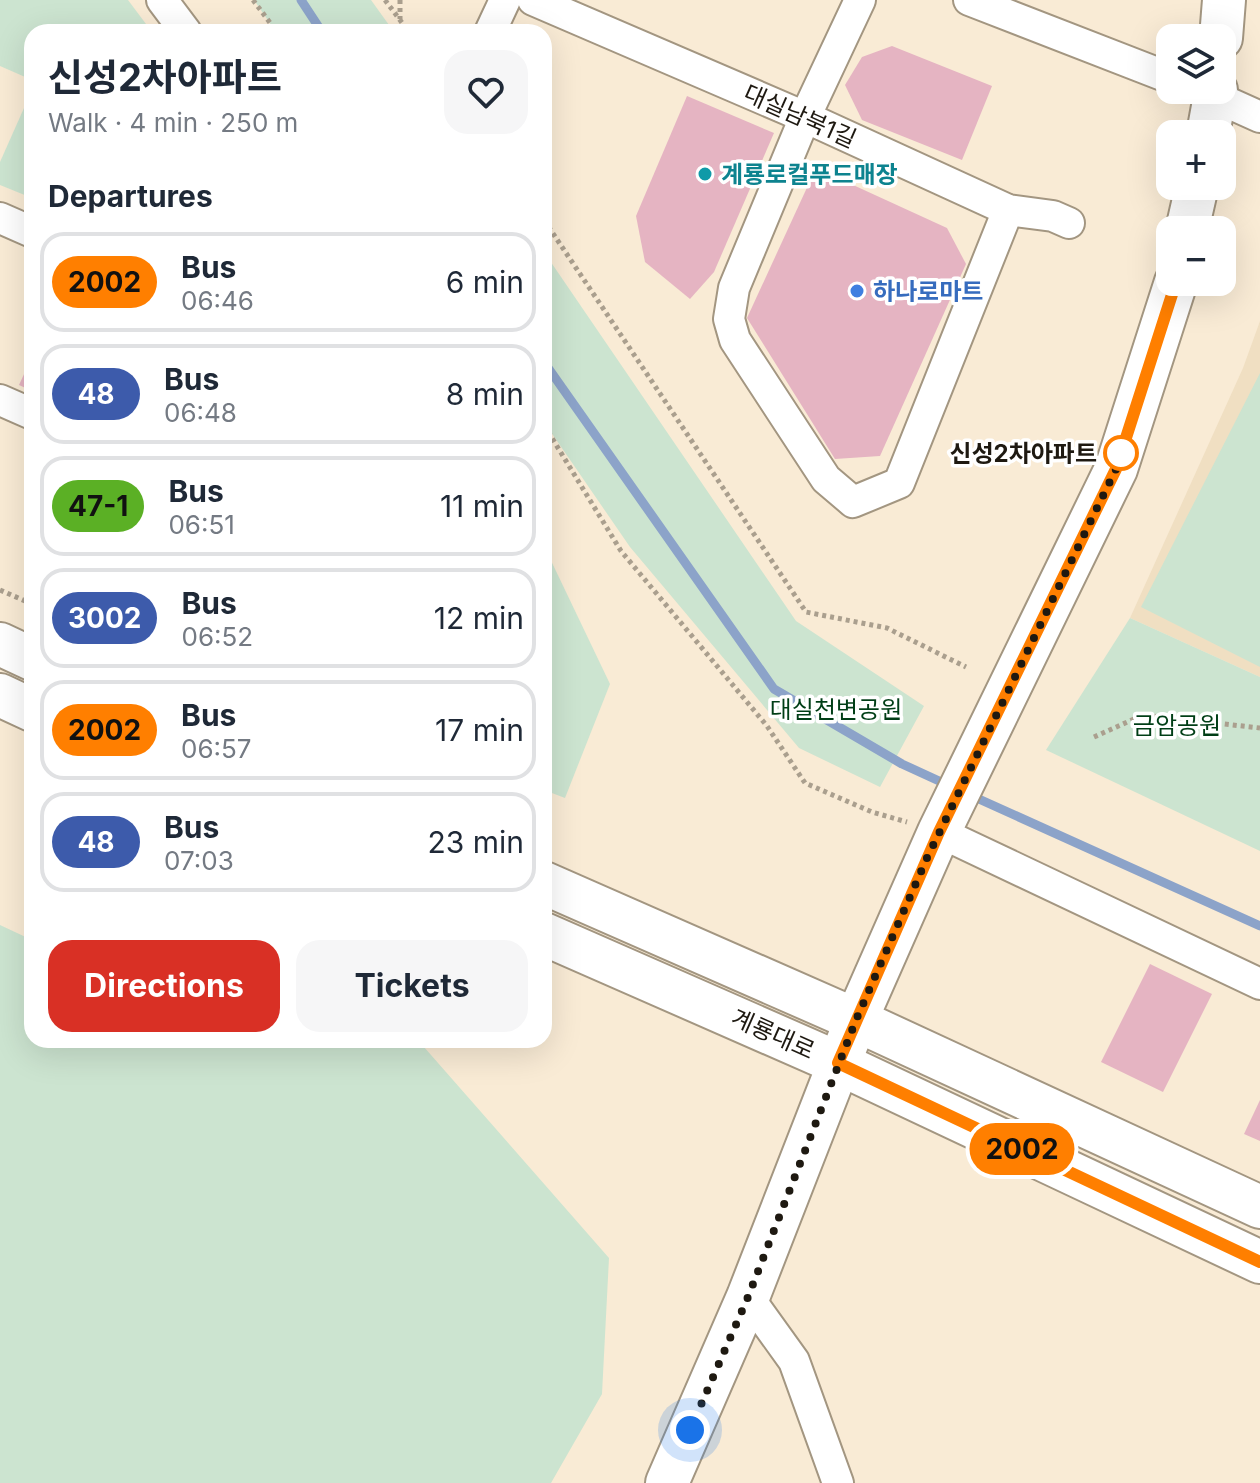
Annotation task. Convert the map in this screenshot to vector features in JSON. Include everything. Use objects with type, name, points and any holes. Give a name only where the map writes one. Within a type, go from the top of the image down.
[{"type":"main road","points":[[1222,24],[1224,0]]},
{"type":"main road","points":[[667,1483],[748,1297],[856,1020],[947,816],[1116,469],[1172,296]]},
{"type":"main road","points":[[0,644],[24,655]]},
{"type":"main road","points":[[0,695],[24,706]]},
{"type":"main road","points":[[552,887],[856,1020],[1260,1207]]},
{"type":"main road","name":"계룡대로","points":[[552,938],[838,1063],[1260,1262]]},
{"type":"street","points":[[162,0],[180,24]]},
{"type":"street","points":[[494,24],[505,0]]},
{"type":"street","name":"대실남북1길","points":[[533,0],[805,117],[1008,210],[1053,216],[1069,223]]},
{"type":"street","points":[[860,0],[805,117],[734,288],[729,319],[735,340],[826,479],[853,502],[899,483],[1008,210]]},
{"type":"street","points":[[969,0],[1156,73]]},
{"type":"street","points":[[1217,104],[1260,117]]},
{"type":"street","points":[[0,218],[24,228]]},
{"type":"street","points":[[0,400],[24,410]]},
{"type":"street","points":[[947,816],[1260,984]]},
{"type":"street","points":[[748,1297],[794,1361],[838,1483]]},
{"type":"path","points":[[253,0],[271,24]]},
{"type":"path","points":[[385,0],[403,24]]},
{"type":"path","points":[[400,0],[400,20]]},
{"type":"path","points":[[552,232],[806,612],[887,628],[966,667]]},
{"type":"path","points":[[552,438],[621,551],[767,726],[805,783],[872,812],[947,816]]},
{"type":"path","points":[[0,590],[24,600]]},
{"type":"path","points":[[1094,737],[1143,715],[1260,728]]},
{"type":"shaded area","points":[[1260,321],[1260,677],[1130,618],[1243,368]]},
{"type":"green space","points":[[0,0],[128,0],[146,24],[24,24],[24,76],[0,66]]},
{"type":"green space","points":[[254,0],[371,0],[388,24],[270,24]]},
{"type":"green space","points":[[24,108],[24,195],[0,185],[0,162]]},
{"type":"green space","name":"대실천변공원","points":[[552,264],[796,621],[924,706],[880,787],[799,748],[630,547],[552,434]]},
{"type":"green space","points":[[1260,373],[1260,667],[1141,607]]},
{"type":"green space","points":[[552,563],[610,684],[565,798],[552,793]]},
{"type":"green space","name":"금암공원","points":[[1130,618],[1260,677],[1260,851],[1046,750]]},
{"type":"green space","points":[[0,925],[24,936],[24,1048],[425,1048],[609,1258],[602,1394],[551,1483],[0,1483]]},
{"type":"building","points":[[892,46],[992,86],[962,160],[862,120],[845,85],[862,57]]},
{"type":"building","name":"계룡로컬푸드매장","points":[[687,96],[774,133],[714,272],[690,299],[645,262],[636,216]]},
{"type":"building","name":"하나로마트","points":[[816,168],[947,228],[966,264],[880,456],[835,459],[747,318]]},
{"type":"building","points":[[1150,964],[1212,994],[1163,1092],[1101,1062]]},
{"type":"building","points":[[1260,1100],[1260,1141],[1244,1134]]},
{"type":"waterway","points":[[301,0],[317,24]]},
{"type":"waterway","points":[[552,373],[774,689],[902,764],[950,786]]},
{"type":"waterway","points":[[970,795],[1260,926]]},
{"type":"bus line","name":"2002","points":[[1172,296],[1116,469],[939,832],[838,1063],[1260,1262]]},
{"type":"place","name":"계룡로컬푸드매장","points":[[705,174]]},
{"type":"place","name":"하나로마트","points":[[857,291]]},
{"type":"place","name":"신성2차아파트","points":[[1121,453]]},
{"type":"route","points":[[690,1430],[748,1297],[856,1020],[927,858],[1116,469],[1125,443],[1121,453]]}]
